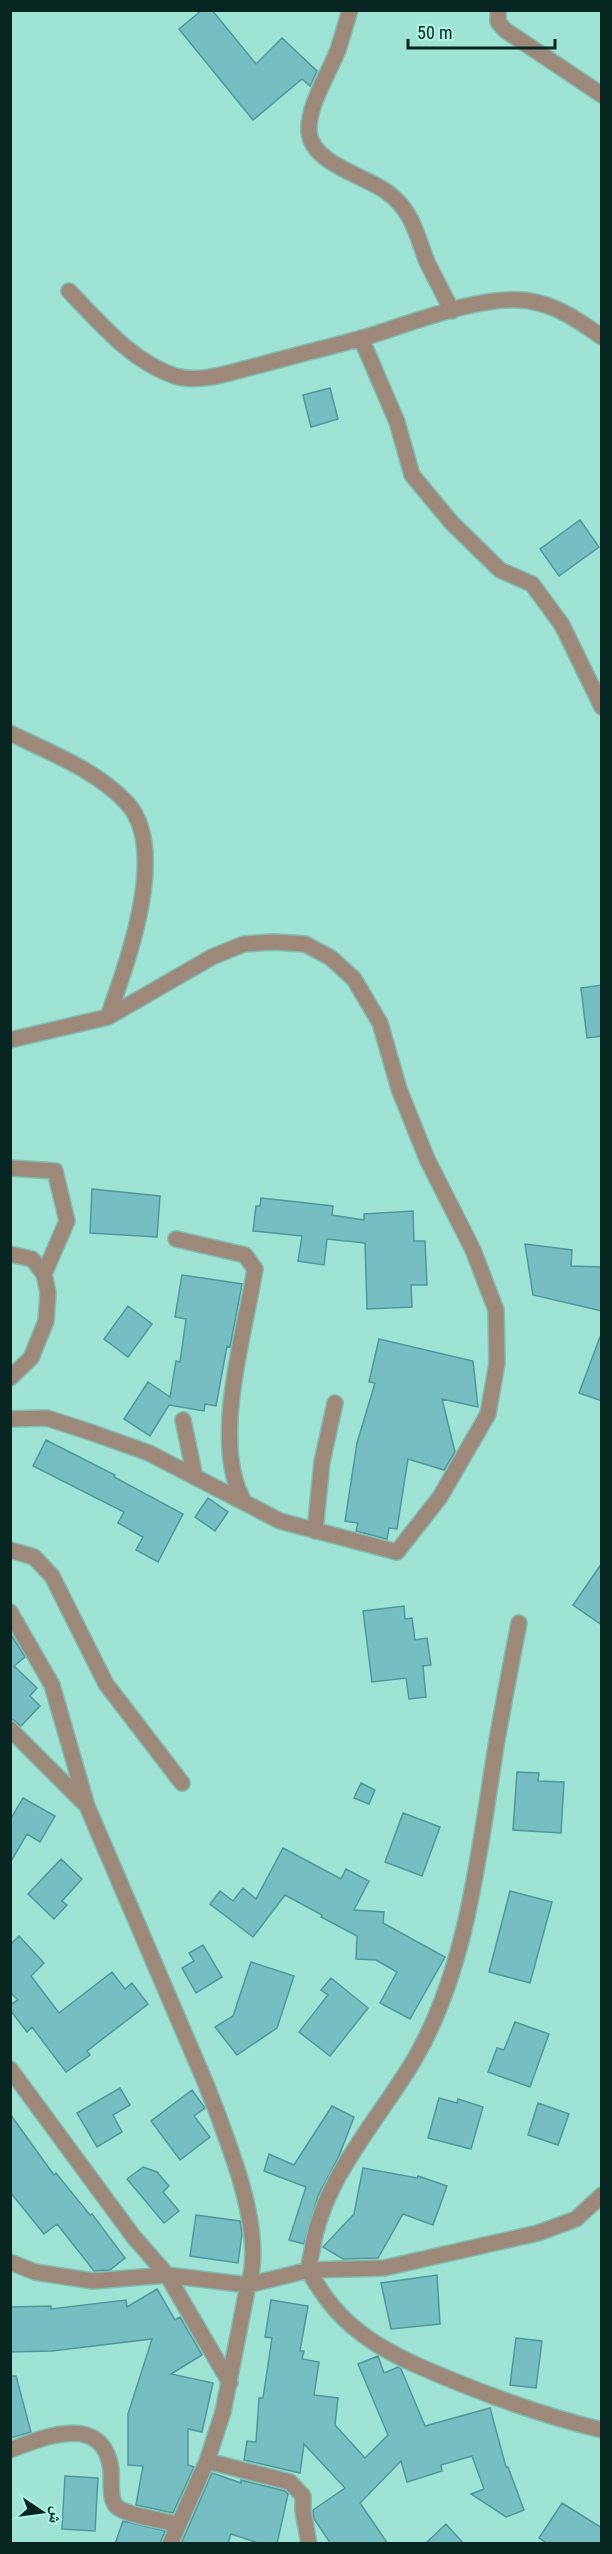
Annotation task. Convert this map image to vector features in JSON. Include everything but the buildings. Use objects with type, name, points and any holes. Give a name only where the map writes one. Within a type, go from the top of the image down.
[{"type":"street","points":[[350,10],[337,51],[310,119],[309,133],[314,146],[329,160],[354,176],[386,191],[405,209],[416,228],[427,261],[452,311]]},
{"type":"street","points":[[498,10],[498,22],[505,30],[602,95]]},
{"type":"street","points":[[69,291],[115,337],[147,362],[175,376],[193,379],[218,375],[361,338],[483,301],[528,300],[559,310],[602,337]]},
{"type":"street","points":[[361,338],[397,422],[412,475],[451,522],[500,570],[532,584],[562,625],[602,707]]},
{"type":"street","points":[[10,733],[94,775],[128,804],[139,820],[145,848],[143,894],[108,1017]]},
{"type":"street","points":[[10,1040],[108,1017],[212,957],[244,944],[273,942],[305,944],[331,958],[354,979],[380,1023],[399,1089],[427,1159],[473,1250],[496,1310],[497,1363],[488,1414],[440,1497],[397,1552],[280,1521],[149,1453],[56,1421],[47,1418],[10,1419]]},
{"type":"street","points":[[10,1168],[55,1171],[67,1221],[44,1274]]},
{"type":"street","points":[[176,1239],[245,1255],[255,1269],[231,1399],[230,1441],[234,1476],[244,1503]]},
{"type":"street","points":[[10,1254],[32,1259],[44,1274],[48,1293],[46,1321],[31,1358],[10,1378]]},
{"type":"street","points":[[315,1531],[322,1462],[335,1403]]},
{"type":"street","points":[[183,1420],[195,1477]]},
{"type":"street","points":[[10,1550],[34,1557],[52,1576],[106,1684],[182,1783]]},
{"type":"street","points":[[10,1612],[52,1685],[87,1806],[222,2124],[251,2221],[254,2252],[252,2272],[230,2384],[207,2461],[170,2544]]},
{"type":"street","points":[[519,1623],[496,1744],[481,1846],[462,1930],[442,2003],[414,2060],[363,2136],[328,2197],[315,2228],[309,2270],[330,2304],[347,2323],[385,2350],[408,2362],[506,2402],[602,2430]]},
{"type":"street","points":[[10,1729],[87,1806]]},
{"type":"street","points":[[10,2070],[132,2236],[167,2275],[230,2384]]},
{"type":"street","points":[[10,2262],[35,2272],[93,2281],[167,2275],[248,2285],[309,2270],[384,2268],[538,2233],[576,2219],[602,2195]]},
{"type":"street","points":[[10,2450],[54,2435],[90,2435],[101,2444],[109,2457],[113,2499],[116,2507],[125,2512],[178,2524]]},
{"type":"street","points":[[207,2461],[290,2481],[303,2496],[303,2511],[309,2544]]}]
